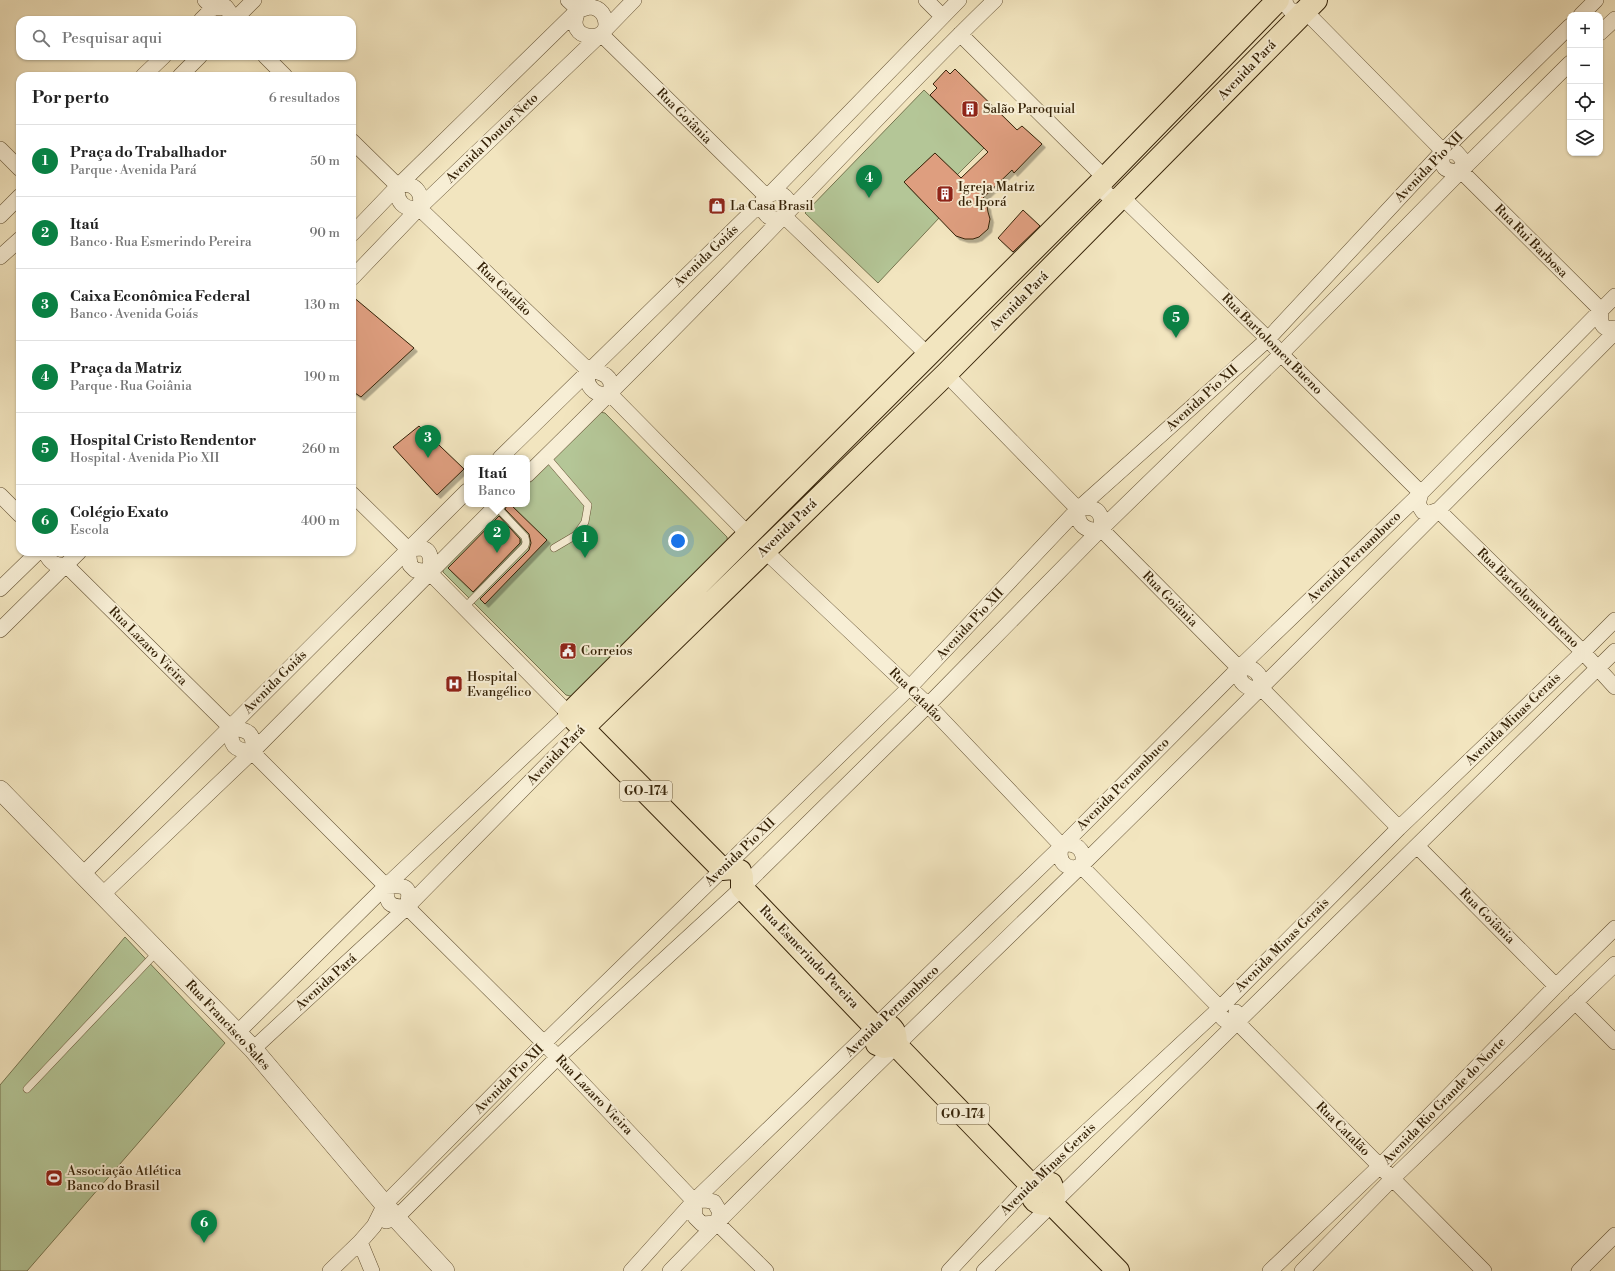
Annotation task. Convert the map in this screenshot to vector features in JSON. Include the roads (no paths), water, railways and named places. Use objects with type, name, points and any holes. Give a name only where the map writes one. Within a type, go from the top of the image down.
[{"type":"main road","name":"Avenida Pará","points":[[576,721],[748,534],[1105,178],[1278,0]]},
{"type":"main road","name":"Avenida Pará","points":[[576,721],[764,550],[946,374],[1122,197],[1309,4]]},
{"type":"main road","name":"GO-174","points":[[576,721],[722,869]]},
{"type":"main road","name":"Rua Esmerindo Pereira","points":[[722,869],[733,868],[740,871],[742,877],[742,888],[875,1027],[875,1038],[877,1044],[884,1047],[896,1045]]},
{"type":"main road","name":"GO-174","points":[[896,1045],[1030,1184]]},
{"type":"main road","points":[[1030,1184],[1041,1180],[1051,1184],[1054,1192],[1053,1204],[1118,1271]]},
{"type":"street","points":[[238,16],[254,0]]},
{"type":"street","name":"Avenida Doutor Neto","points":[[356,274],[419,208],[602,34],[634,0]]},
{"type":"street","points":[[926,0],[942,16],[953,13],[960,17],[963,24],[960,34]]},
{"type":"street","name":"Avenida Goiás","points":[[503,455],[588,370],[767,197],[959,0]]},
{"type":"street","points":[[530,472],[610,394],[960,34],[995,0]]},
{"type":"street","points":[[1285,0],[1286,5],[1292,11],[1309,4],[1443,151]]},
{"type":"street","points":[[1584,12],[1596,0]]},
{"type":"street","points":[[579,3],[584,8],[594,7],[603,14],[606,24],[602,34],[592,37],[582,34],[578,30],[575,20],[579,3]]},
{"type":"street","points":[[356,230],[579,3]]},
{"type":"street","points":[[205,16],[213,7],[226,7],[230,11],[231,16]]},
{"type":"street","points":[[1603,30],[1615,18]]},
{"type":"street","name":"Avenida Pio XII","points":[[390,1211],[544,1043],[910,688],[1078,508],[1268,339],[1443,151],[1567,29]]},
{"type":"street","name":"Rua Goiânia","points":[[602,34],[767,197]]},
{"type":"street","points":[[960,34],[1105,178],[1115,176],[1121,180],[1124,185],[1122,197]]},
{"type":"street","points":[[147,72],[160,60]]},
{"type":"street","points":[[184,72],[196,60]]},
{"type":"street","points":[[268,60],[281,72]]},
{"type":"street","name":"Avenida Pio XII","points":[[330,1271],[390,1211],[742,888],[928,705],[1101,529],[1281,354],[1461,171],[1567,66]]},
{"type":"street","points":[[356,145],[398,186]]},
{"type":"street","points":[[0,148],[16,165]]},
{"type":"street","name":"Rua Rui Barbosa","points":[[1443,151],[1441,163],[1444,167],[1452,172],[1461,171],[1608,310]]},
{"type":"street","points":[[398,186],[408,184],[417,189],[421,198],[419,208]]},
{"type":"street","points":[[767,197],[774,193],[782,195],[786,198],[789,209],[784,216]]},
{"type":"street","name":"Rua Bartolomeu Bueno","points":[[1122,197],[1268,339],[1281,354],[1421,492]]},
{"type":"street","points":[[0,216],[16,200]]},
{"type":"street","name":"Rua Catalão","points":[[419,208],[588,370]]},
{"type":"street","points":[[784,216],[927,354],[934,353],[941,355],[947,360],[948,367],[946,374],[1078,508],[1086,506],[1094,508],[1100,513],[1102,521],[1101,529]]},
{"type":"street","points":[[0,257],[16,243]]},
{"type":"street","name":"Avenida Pernambuco","points":[[631,1271],[694,1201],[1062,846],[1239,668],[1608,310],[1615,296]]},
{"type":"street","points":[[1608,310],[1600,322],[1607,329],[1615,328]]},
{"type":"street","name":"Avenida Pernambuco","points":[[670,1271],[896,1045],[1081,866],[1261,688],[1615,332]]},
{"type":"street","points":[[588,370],[587,380],[591,389],[600,394],[610,394],[748,534],[751,531],[758,530],[765,533],[768,540],[767,547],[764,550]]},
{"type":"street","points":[[1421,492],[1431,490],[1437,492],[1441,497],[1438,510]]},
{"type":"street","points":[[0,494],[16,511]]},
{"type":"street","name":"Avenida Goiás","points":[[83,874],[464,494]]},
{"type":"street","points":[[356,498],[408,549],[422,548],[428,552],[431,558],[429,572]]},
{"type":"street","points":[[103,894],[252,752],[495,507]]},
{"type":"street","name":"Rua Bartolomeu Bueno","points":[[1438,510],[1583,652],[1615,687]]},
{"type":"street","name":"Rua Goiânia","points":[[1101,529],[1239,668],[1248,668],[1256,672],[1261,679],[1261,688],[1399,828]]},
{"type":"street","name":"Rua Catalão","points":[[764,550],[928,705],[1062,846]]},
{"type":"street","points":[[0,589],[34,556]]},
{"type":"street","name":"Rua Lazaro Vieira","points":[[48,556],[50,561],[57,565],[66,558],[230,727]]},
{"type":"street","points":[[0,630],[66,558]]},
{"type":"street","points":[[429,572],[576,721]]},
{"type":"street","name":"Avenida Minas Gerais","points":[[948,1271],[1030,1184],[1220,1008],[1399,828],[1615,620]]},
{"type":"street","name":"Avenida Minas Gerais","points":[[984,1271],[1236,1021],[1417,846],[1615,651]]},
{"type":"street","name":"Avenida Pará","points":[[237,1033],[386,886],[576,721]]},
{"type":"street","name":"Avenida Pará","points":[[253,1049],[407,908],[576,721]]},
{"type":"street","points":[[230,727],[231,740],[235,748],[241,751],[252,752],[386,886],[401,885],[406,888],[410,897],[407,908]]},
{"type":"street","name":"Rua Francisco Sales","points":[[0,790],[253,1049],[390,1211],[446,1271]]},
{"type":"street","points":[[1399,828],[1408,826],[1416,830],[1420,838],[1417,846]]},
{"type":"street","points":[[1062,846],[1071,844],[1080,848],[1083,857],[1081,866]]},
{"type":"street","name":"Rua Goiânia","points":[[1417,846],[1556,986],[1555,994],[1560,1001],[1567,1004],[1575,1002]]},
{"type":"street","name":"Rua Catalão","points":[[1081,866],[1220,1008],[1221,1016],[1224,1020],[1232,1023],[1236,1021],[1484,1271]]},
{"type":"street","name":"Rua Lazaro Vieira","points":[[407,908],[558,1057],[694,1201]]},
{"type":"street","name":"Avenida Rio Grande do Norte","points":[[1270,1271],[1380,1166],[1556,986],[1615,928]]},
{"type":"street","name":"Avenida Rio Grande do Norte","points":[[1302,1271],[1392,1179],[1615,964]]},
{"type":"street","points":[[1575,1002],[1615,1042]]},
{"type":"street","points":[[717,1223],[720,1212],[714,1202],[706,1200],[694,1201],[695,1217],[702,1224],[717,1223],[766,1271]]},
{"type":"street","points":[[1579,1271],[1615,1235]]},
{"type":"street","points":[[360,1242],[372,1271]]},
{"type":"lane","points":[[546,456],[588,505],[585,522],[576,534],[554,548]]},
{"type":"lane","points":[[464,608],[525,546],[525,537],[499,507]]},
{"type":"lane","points":[[27,1089],[158,951]]},
{"type":"place","name":"Salão Paroquial","points":[[970,109]]},
{"type":"place","name":"Igreja Matriz de Iporá","points":[[945,194]]},
{"type":"place","name":"Praça da Matriz","points":[[869,198]]},
{"type":"place","name":"La Casa Brasil","points":[[717,206]]},
{"type":"place","name":"Hospital Cristo Rendentor","points":[[1176,338]]},
{"type":"place","name":"Caixa Econômica Federal","points":[[428,458]]},
{"type":"place","name":"Itaú","points":[[497,553]]},
{"type":"place","name":"Praça do Trabalhador","points":[[585,558]]},
{"type":"place","name":"Correios","points":[[568,651]]},
{"type":"place","name":"Hospital Evangélico","points":[[454,684]]},
{"type":"place","name":"Associação Atlética Banco do Brasil","points":[[54,1178]]},
{"type":"place","name":"Colégio Exato","points":[[204,1243]]}]
